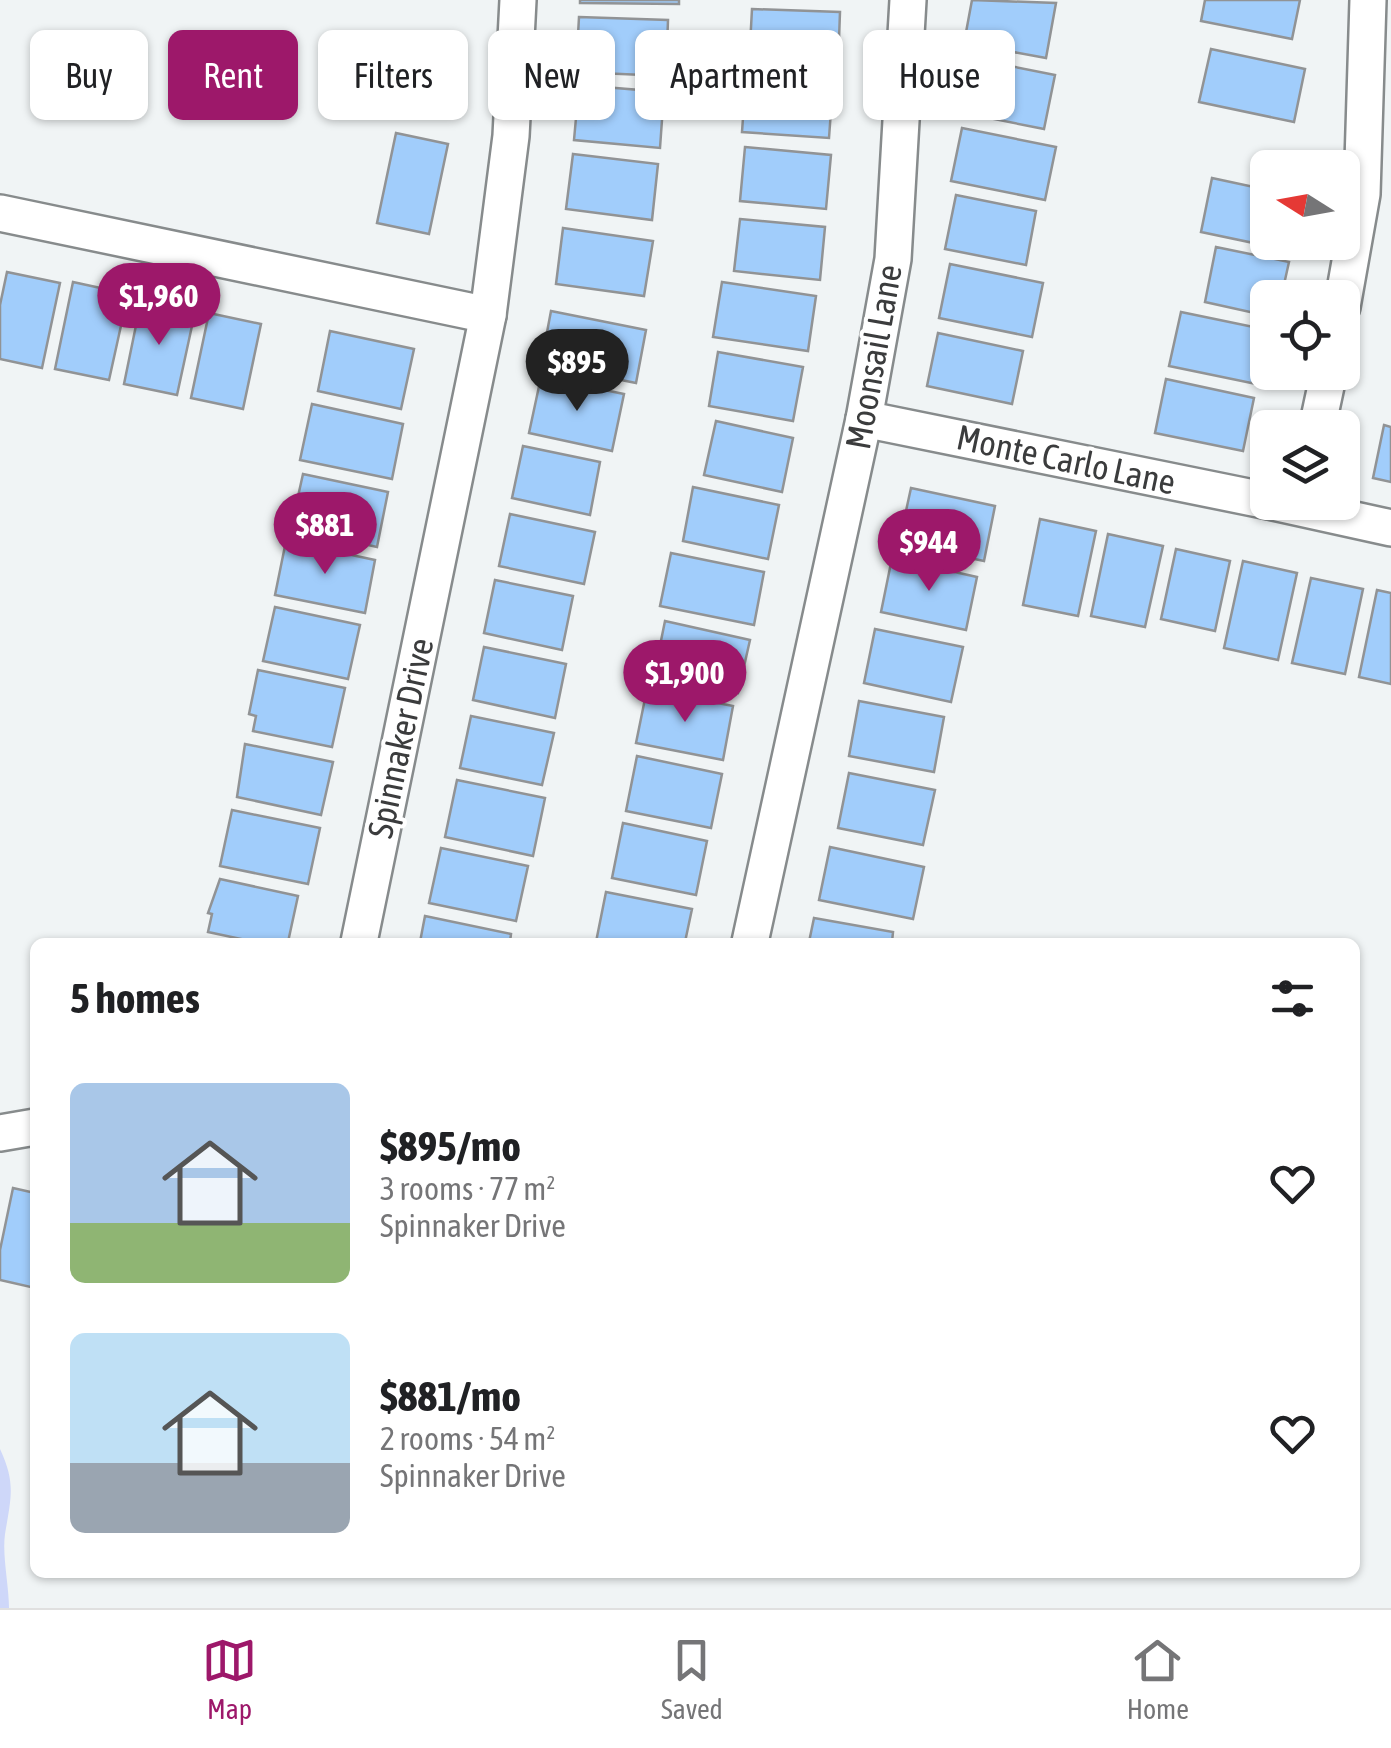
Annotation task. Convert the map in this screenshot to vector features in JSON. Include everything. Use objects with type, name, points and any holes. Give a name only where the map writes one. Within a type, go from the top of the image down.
[{"type":"street","name":"Spinnaker Drive","points":[[360,938],[488,315],[511,136],[518,0]]},
{"type":"street","name":"Moonsail Lane","points":[[751,938],[864,419],[893,259],[908,0]]},
{"type":"street","points":[[1347,280],[1362,194],[1368,0]]},
{"type":"street","points":[[0,213],[488,315]]},
{"type":"street","name":"Monte Carlo Lane","points":[[864,419],[1250,497]]},
{"type":"street","name":"Monte Carlo Lane","points":[[1356,520],[1391,528]]},
{"type":"street","points":[[0,1133],[30,1127]]},
{"type":"water","points":[[0,1449],[11,1491],[4,1543],[9,1608],[0,1608]]},
{"type":"building","points":[[679,0],[679,4],[580,3]]},
{"type":"building","points":[[972,0],[1056,3],[1046,58],[1015,52],[1015,30],[966,30]]},
{"type":"building","points":[[1205,0],[1300,0],[1292,39],[1201,21]]},
{"type":"building","points":[[752,9],[840,12],[839,30],[751,30]]},
{"type":"building","points":[[579,17],[668,20],[668,30],[635,30],[635,75],[615,74],[615,30],[578,30]]},
{"type":"building","points":[[1211,49],[1305,69],[1294,122],[1199,102]]},
{"type":"building","points":[[1015,67],[1055,75],[1044,129],[999,120],[1015,120]]},
{"type":"building","points":[[615,88],[635,90],[635,120],[662,120],[660,148],[574,140],[576,120],[615,120]]},
{"type":"building","points":[[743,120],[830,120],[829,138],[742,132]]},
{"type":"building","points":[[962,128],[1056,147],[1045,200],[951,181]]},
{"type":"building","points":[[396,133],[448,144],[429,234],[377,223]]},
{"type":"building","points":[[745,147],[831,155],[826,209],[740,201]]},
{"type":"building","points":[[573,154],[658,164],[652,220],[566,209]]},
{"type":"building","points":[[1212,178],[1250,186],[1250,242],[1201,232]]},
{"type":"building","points":[[956,195],[1036,211],[1026,265],[945,249]]},
{"type":"building","points":[[740,219],[825,227],[820,280],[734,271]]},
{"type":"building","points":[[563,228],[653,241],[644,296],[556,284]]},
{"type":"building","points":[[1216,247],[1250,254],[1250,260],[1289,262],[1285,280],[1250,280],[1250,312],[1205,302]]},
{"type":"building","points":[[950,264],[1043,283],[1032,337],[939,318]]},
{"type":"building","points":[[7,272],[60,283],[42,368],[0,359],[0,305]]},
{"type":"building","points":[[73,282],[128,294],[109,380],[55,369]]},
{"type":"building","points":[[722,282],[816,296],[808,351],[713,337]]},
{"type":"building","points":[[141,301],[195,312],[177,395],[124,384]]},
{"type":"building","points":[[551,311],[646,330],[636,383],[541,364]]},
{"type":"building","points":[[1181,312],[1250,326],[1250,383],[1169,366]]},
{"type":"building","points":[[209,313],[261,324],[243,409],[191,398]]},
{"type":"building","points":[[330,331],[414,349],[401,409],[318,391]]},
{"type":"building","points":[[938,333],[1023,351],[1012,404],[927,386]]},
{"type":"building","points":[[718,352],[803,367],[793,421],[709,406]]},
{"type":"building","points":[[541,377],[624,394],[612,451],[529,433]]},
{"type":"building","points":[[1166,379],[1254,398],[1243,451],[1155,433]]},
{"type":"building","points":[[312,404],[403,424],[392,479],[300,460]]},
{"type":"building","points":[[716,421],[793,438],[782,492],[704,475]]},
{"type":"building","points":[[1384,425],[1391,427],[1391,482],[1373,478]]},
{"type":"building","points":[[523,446],[600,462],[590,515],[512,498]]},
{"type":"building","points":[[303,474],[388,492],[377,547],[291,528]]},
{"type":"building","points":[[693,487],[779,505],[768,559],[683,541]]},
{"type":"building","points":[[911,488],[995,506],[984,561],[899,543]]},
{"type":"building","points":[[510,514],[595,532],[584,584],[499,566]]},
{"type":"building","points":[[1040,519],[1096,531],[1078,616],[1023,605]]},
{"type":"building","points":[[1108,534],[1163,546],[1145,627],[1091,616]]},
{"type":"building","points":[[286,541],[375,560],[365,613],[275,595]]},
{"type":"building","points":[[1176,549],[1230,561],[1215,631],[1161,619]]},
{"type":"building","points":[[671,553],[764,572],[754,625],[660,606]]},
{"type":"building","points":[[892,558],[977,577],[966,630],[881,612]]},
{"type":"building","points":[[1243,561],[1297,573],[1278,660],[1224,648]]},
{"type":"building","points":[[1311,578],[1363,589],[1345,674],[1292,663]]},
{"type":"building","points":[[495,580],[573,596],[562,650],[484,633]]},
{"type":"building","points":[[1377,590],[1391,593],[1391,684],[1359,677]]},
{"type":"building","points":[[275,607],[360,625],[348,679],[263,661]]},
{"type":"building","points":[[665,621],[750,640],[738,693],[654,675]]},
{"type":"building","points":[[875,629],[963,647],[951,702],[864,683]]},
{"type":"building","points":[[484,647],[566,664],[555,718],[473,700]]},
{"type":"building","points":[[258,670],[345,688],[332,747],[253,731],[256,716],[249,714]]},
{"type":"building","points":[[647,689],[733,706],[723,760],[636,743]]},
{"type":"building","points":[[859,701],[944,717],[934,772],[849,756]]},
{"type":"building","points":[[471,716],[554,733],[542,785],[460,768]]},
{"type":"building","points":[[245,744],[333,762],[321,815],[237,797]]},
{"type":"building","points":[[637,756],[722,774],[711,828],[626,811]]},
{"type":"building","points":[[849,773],[935,790],[923,845],[838,828]]},
{"type":"building","points":[[457,780],[545,798],[533,856],[445,837]]},
{"type":"building","points":[[232,810],[320,828],[308,884],[220,866]]},
{"type":"building","points":[[623,823],[707,841],[696,895],[612,878]]},
{"type":"building","points":[[830,847],[924,867],[913,919],[819,900]]},
{"type":"building","points":[[441,848],[528,866],[516,921],[429,903]]},
{"type":"building","points":[[220,879],[298,896],[289,938],[236,938],[208,932],[212,914],[208,913]]},
{"type":"building","points":[[606,892],[692,909],[686,938],[597,938]]},
{"type":"building","points":[[425,916],[511,934],[510,938],[421,938]]},
{"type":"building","points":[[814,918],[893,932],[892,938],[810,938]]},
{"type":"building","points":[[13,1188],[30,1192],[30,1287],[0,1280],[0,1250]]}]
